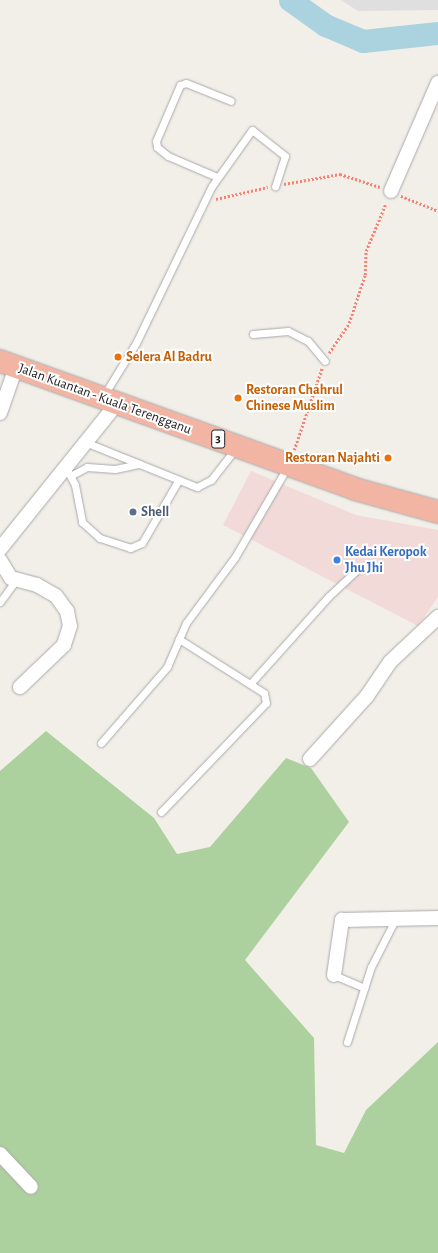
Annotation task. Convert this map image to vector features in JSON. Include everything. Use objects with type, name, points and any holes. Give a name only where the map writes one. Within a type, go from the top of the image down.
[{"type":"highway","name":"Jalan Kuantan - Kuala Terengganu","points":[[8,364],[110,399],[355,489],[438,512]]},
{"type":"street","points":[[391,191],[438,83]]},
{"type":"street","points":[[0,413],[8,364]]},
{"type":"street","points":[[0,549],[68,470],[110,399]]},
{"type":"street","points":[[0,560],[6,574],[16,580],[37,586],[56,596],[67,612],[70,626],[64,645],[20,687]]},
{"type":"street","points":[[310,759],[367,696],[390,662],[438,617]]},
{"type":"street","points":[[334,975],[342,920],[396,917],[438,918]]},
{"type":"street","points":[[0,1154],[31,1187]]},
{"type":"lane","points":[[217,177],[168,156],[157,147],[156,141],[180,85],[186,84],[231,101]]},
{"type":"lane","points":[[110,399],[203,202],[217,177],[252,130],[285,156],[275,186]]},
{"type":"lane","points":[[253,334],[288,330],[308,341],[325,361]]},
{"type":"lane","points":[[84,442],[196,487],[206,484],[238,447]]},
{"type":"lane","points":[[139,464],[115,469],[87,467],[68,470],[77,509],[88,530],[100,538],[136,548],[178,480]]},
{"type":"lane","points":[[101,743],[167,667],[186,623],[269,503],[289,464]]},
{"type":"lane","points":[[250,684],[329,596],[359,568]]},
{"type":"lane","points":[[0,602],[16,580]]},
{"type":"lane","points":[[161,812],[266,703],[264,693],[180,639]]},
{"type":"lane","points":[[347,1042],[364,988],[379,948],[396,917]]},
{"type":"lane","points":[[334,975],[364,988]]},
{"type":"path","points":[[203,202],[275,186],[340,174],[391,191],[438,211]]},
{"type":"path","points":[[289,464],[325,361],[349,323],[366,275],[366,251],[391,191]]},
{"type":"shaded area","points":[[341,0],[438,0],[438,10],[358,11]]},
{"type":"shaded area","points":[[251,471],[356,515],[438,530],[438,597],[418,626],[223,525]]},
{"type":"green space","points":[[46,731],[154,818],[177,854],[210,847],[286,758],[311,768],[349,822],[245,960],[314,1038],[316,1145],[344,1153],[366,1110],[438,1042],[438,1253],[0,1253],[0,771]]},
{"type":"waterway","points":[[290,0],[325,25],[363,41],[438,33]]},
{"type":"place","name":"Selera Al Badru","points":[[118,357]]},
{"type":"place","name":"Restoran Chahrul Chinese Muslim","points":[[238,398]]},
{"type":"place","name":"Restoran Najahti","points":[[388,458]]},
{"type":"place","name":"Shell","points":[[133,512]]},
{"type":"place","name":"Kedai Keropok Jhu Jhi","points":[[337,560]]}]
